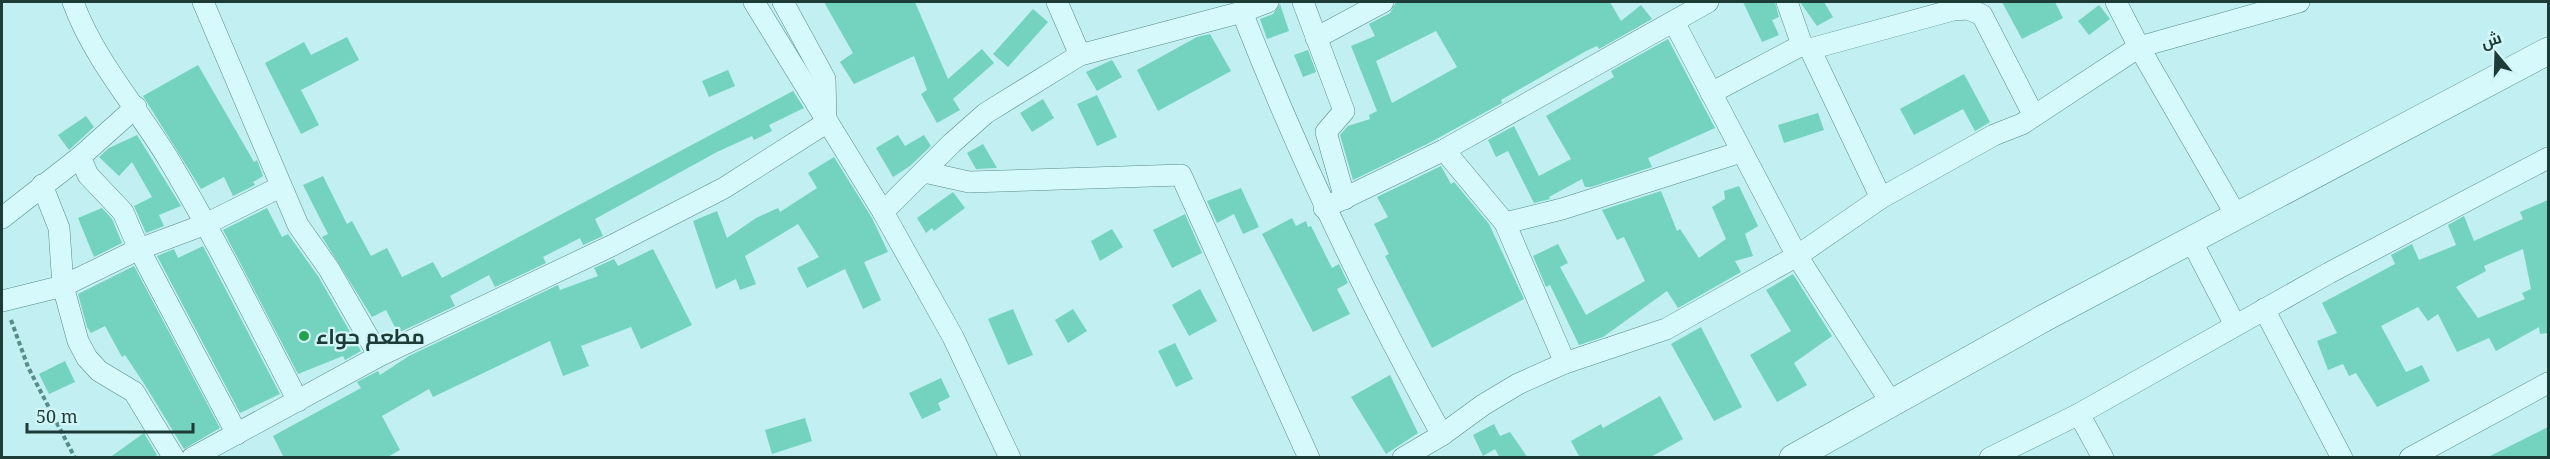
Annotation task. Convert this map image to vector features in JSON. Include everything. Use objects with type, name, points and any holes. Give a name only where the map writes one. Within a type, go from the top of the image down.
[{"type":"street","points":[[73,2],[80,21],[100,58],[136,107],[206,224],[298,401]]},
{"type":"street","points":[[203,2],[298,225],[329,269],[379,356]]},
{"type":"street","points":[[754,2],[826,123],[883,212],[953,337],[1010,458]]},
{"type":"street","points":[[783,2],[825,79],[826,123]]},
{"type":"street","points":[[1057,2],[1080,55]]},
{"type":"street","points":[[883,212],[986,114],[1080,55],[1215,9],[1242,12],[1268,2]]},
{"type":"street","points":[[1303,2],[1344,111],[1326,132],[1345,199]]},
{"type":"street","points":[[1316,38],[1383,2]]},
{"type":"street","points":[[1324,208],[1444,150],[1708,2]]},
{"type":"street","points":[[1787,2],[1806,47],[1881,198]]},
{"type":"street","points":[[2116,2],[2139,47],[2236,215]]},
{"type":"street","points":[[1403,458],[1518,384],[1565,363],[1666,329],[1797,256],[1881,198],[1994,135],[2010,130],[2034,116],[2139,47],[2299,2]]},
{"type":"street","points":[[1711,93],[1806,47],[1953,10],[1968,9],[1982,15],[2034,116]]},
{"type":"street","points":[[1242,12],[1286,123],[1324,208],[1383,329],[1442,435]]},
{"type":"street","points":[[1674,22],[1797,256],[1892,404]]},
{"type":"street","points":[[1793,458],[2046,317],[2548,51]]},
{"type":"street","points":[[2,218],[80,157],[136,107]]},
{"type":"street","points":[[192,458],[379,356],[613,245],[704,198],[826,123]]},
{"type":"street","points":[[1444,150],[1505,223],[1565,363]]},
{"type":"street","points":[[1505,223],[1562,209],[1741,152]]},
{"type":"street","points":[[80,157],[88,175],[123,212],[139,249],[237,434]]},
{"type":"street","points":[[1990,458],[2079,414],[2264,309],[2548,158]]},
{"type":"street","points":[[924,172],[969,182],[1181,175],[1309,458]]},
{"type":"street","points":[[42,185],[59,228],[63,286],[78,341],[87,358],[99,371],[134,392],[174,458]]},
{"type":"street","points":[[4,301],[63,286],[139,249],[206,224],[280,187]]},
{"type":"street","points":[[2191,240],[2235,325]]},
{"type":"street","points":[[2264,309],[2342,458]]},
{"type":"street","points":[[2410,458],[2548,383]]},
{"type":"street","points":[[2079,414],[2103,458]]},
{"type":"path","points":[[4,301],[28,367],[75,458]]},
{"type":"building","points":[[824,2],[915,2],[948,79],[982,49],[994,63],[953,99],[960,110],[937,123],[921,94],[927,90],[914,56],[854,84],[840,62],[853,53]]},
{"type":"building","points":[[1396,2],[1610,2],[1621,21],[1641,5],[1652,19],[1599,49],[1597,46],[1586,51],[1501,100],[1502,103],[1429,143],[1353,180],[1340,135],[1348,126],[1370,119],[1369,115],[1377,111],[1351,46],[1375,36],[1369,24],[1390,13]],"holes":[[[1436,31],[1457,67],[1392,103],[1376,61]]]},
{"type":"building","points":[[1743,2],[1775,2],[1779,17],[1772,20],[1779,35],[1762,42]]},
{"type":"building","points":[[1800,2],[1824,2],[1833,17],[1817,26]]},
{"type":"building","points":[[2002,2],[2055,2],[2063,18],[2022,39]]},
{"type":"building","points":[[1280,4],[1289,31],[1267,39],[1260,19],[1273,14]]},
{"type":"building","points":[[2099,5],[2110,19],[2089,35],[2078,21]]},
{"type":"building","points":[[1033,9],[1048,22],[1008,67],[993,54]]},
{"type":"building","points":[[1210,34],[1231,71],[1158,111],[1137,70],[1197,37]]},
{"type":"building","points":[[347,37],[359,60],[301,90],[319,125],[301,134],[265,63],[304,42],[311,55]]},
{"type":"building","points":[[1668,39],[1715,128],[1648,158],[1652,167],[1591,187],[1585,187],[1582,179],[1549,197],[1550,199],[1534,203],[1508,151],[1496,157],[1488,140],[1514,126],[1539,176],[1571,159],[1546,116],[1614,77],[1611,71]]},
{"type":"building","points":[[1308,50],[1316,72],[1303,77],[1294,55]]},
{"type":"building","points":[[1112,60],[1122,77],[1097,91],[1086,72]]},
{"type":"building","points":[[198,65],[254,162],[257,160],[263,176],[253,182],[255,185],[233,196],[224,177],[201,189],[143,96]]},
{"type":"building","points":[[728,70],[735,86],[709,97],[702,81]]},
{"type":"building","points":[[1964,74],[1990,122],[1975,131],[1963,109],[1914,135],[1900,109]]},
{"type":"building","points":[[793,91],[804,108],[769,125],[772,131],[754,140],[752,136],[717,152],[595,219],[603,236],[583,245],[580,238],[543,257],[546,263],[495,287],[489,275],[450,296],[455,306],[398,333],[386,310],[372,317],[322,237],[328,234],[303,185],[323,176],[347,224],[352,221],[371,256],[387,248],[402,277],[433,262],[442,278]]},
{"type":"building","points":[[1097,95],[1117,137],[1097,146],[1077,104]]},
{"type":"building","points":[[1043,99],[1054,118],[1032,132],[1020,113]]},
{"type":"building","points":[[1818,113],[1824,130],[1784,143],[1778,125]]},
{"type":"building","points":[[86,116],[94,127],[69,150],[58,135]]},
{"type":"building","points":[[137,135],[181,206],[159,215],[164,226],[146,233],[134,206],[152,197],[132,162],[119,176],[99,157],[109,148]]},
{"type":"building","points":[[898,135],[905,146],[924,135],[931,146],[910,166],[893,177],[876,148]]},
{"type":"building","points":[[983,144],[997,168],[976,169],[967,153]]},
{"type":"building","points":[[834,157],[872,218],[888,252],[864,262],[881,300],[863,309],[845,269],[807,288],[797,268],[819,257],[798,224],[745,256],[756,284],[740,290],[736,279],[716,289],[693,221],[717,211],[727,238],[756,218],[778,208],[780,212],[817,188],[808,173]]},
{"type":"building","points":[[1441,166],[1451,184],[1454,182],[1489,224],[1524,299],[1432,348],[1385,256],[1389,254],[1374,224],[1388,217],[1377,197]]},
{"type":"building","points":[[1739,186],[1758,226],[1745,234],[1753,256],[1735,261],[1741,272],[1678,308],[1667,291],[1603,337],[1579,345],[1550,285],[1546,287],[1533,256],[1558,244],[1568,263],[1560,267],[1586,315],[1645,281],[1624,237],[1617,240],[1602,210],[1661,191],[1677,231],[1680,229],[1699,258],[1726,239],[1712,207],[1725,199],[1724,191]]},
{"type":"building","points":[[1241,188],[1259,227],[1243,234],[1234,214],[1217,223],[1207,201]]},
{"type":"building","points":[[953,192],[965,208],[934,231],[932,228],[926,233],[917,218]]},
{"type":"building","points":[[2548,200],[2548,333],[2540,334],[2539,327],[2496,351],[2489,338],[2457,352],[2438,314],[2428,321],[2418,307],[2381,326],[2406,372],[2422,365],[2430,381],[2377,407],[2356,373],[2349,376],[2343,364],[2328,370],[2317,341],[2337,333],[2322,303],[2395,264],[2391,255],[2412,244],[2419,260],[2456,245],[2448,225],[2464,216],[2474,241],[2523,219],[2520,212]],"holes":[[[2523,249],[2531,289],[2522,293],[2525,299],[2478,318],[2456,287],[2486,271],[2484,266]]]},
{"type":"building","points":[[102,208],[112,219],[122,243],[94,257],[78,218]]},
{"type":"building","points":[[267,208],[282,237],[288,234],[318,276],[361,351],[345,360],[343,356],[298,374],[223,230]]},
{"type":"building","points":[[1185,214],[1202,253],[1172,268],[1153,230]]},
{"type":"building","points":[[1292,218],[1296,226],[1306,221],[1308,227],[1311,226],[1332,268],[1339,264],[1348,283],[1337,289],[1350,314],[1313,332],[1262,234]]},
{"type":"building","points":[[1112,229],[1123,247],[1100,261],[1091,241]]},
{"type":"building","points":[[203,246],[280,394],[240,413],[157,256],[174,249],[178,258]]},
{"type":"building","points":[[653,249],[692,325],[641,349],[631,327],[581,346],[589,366],[563,376],[550,341],[433,397],[429,389],[382,416],[400,450],[386,458],[284,458],[273,436],[361,388],[357,382],[378,371],[380,375],[409,356],[558,285],[560,290],[598,276],[594,268],[614,259],[618,266]]},
{"type":"building","points":[[134,266],[220,428],[184,449],[125,355],[122,357],[105,326],[91,333],[87,327],[78,294]]},
{"type":"building","points":[[1793,274],[1832,336],[1794,363],[1807,385],[1777,402],[1750,355],[1791,331],[1766,290]]},
{"type":"building","points":[[1200,289],[1217,321],[1189,336],[1172,305]]},
{"type":"building","points":[[1013,309],[1033,355],[1008,365],[988,319]]},
{"type":"building","points":[[1073,309],[1087,331],[1068,343],[1055,320]]},
{"type":"building","points":[[1701,327],[1742,407],[1714,421],[1671,344]]},
{"type":"building","points":[[1175,343],[1193,379],[1176,387],[1158,351]]},
{"type":"building","points":[[65,361],[75,382],[49,394],[39,374]]},
{"type":"building","points":[[1390,375],[1418,433],[1386,454],[1351,397]]},
{"type":"building","points":[[941,378],[950,397],[938,403],[941,410],[922,419],[909,393]]},
{"type":"building","points":[[1660,396],[1683,439],[1649,458],[1580,458],[1571,441],[1601,424],[1603,428]]},
{"type":"building","points":[[805,418],[812,441],[772,454],[765,430]]},
{"type":"building","points":[[1494,424],[1500,436],[1510,432],[1528,458],[1500,458],[1495,449],[1483,456],[1473,435]]},
{"type":"building","points":[[2548,427],[2548,458],[2486,458]]},
{"type":"building","points":[[144,433],[157,455],[153,458],[109,458]]},
{"type":"place","name":"مطعم حواء","points":[[304,336]]}]
